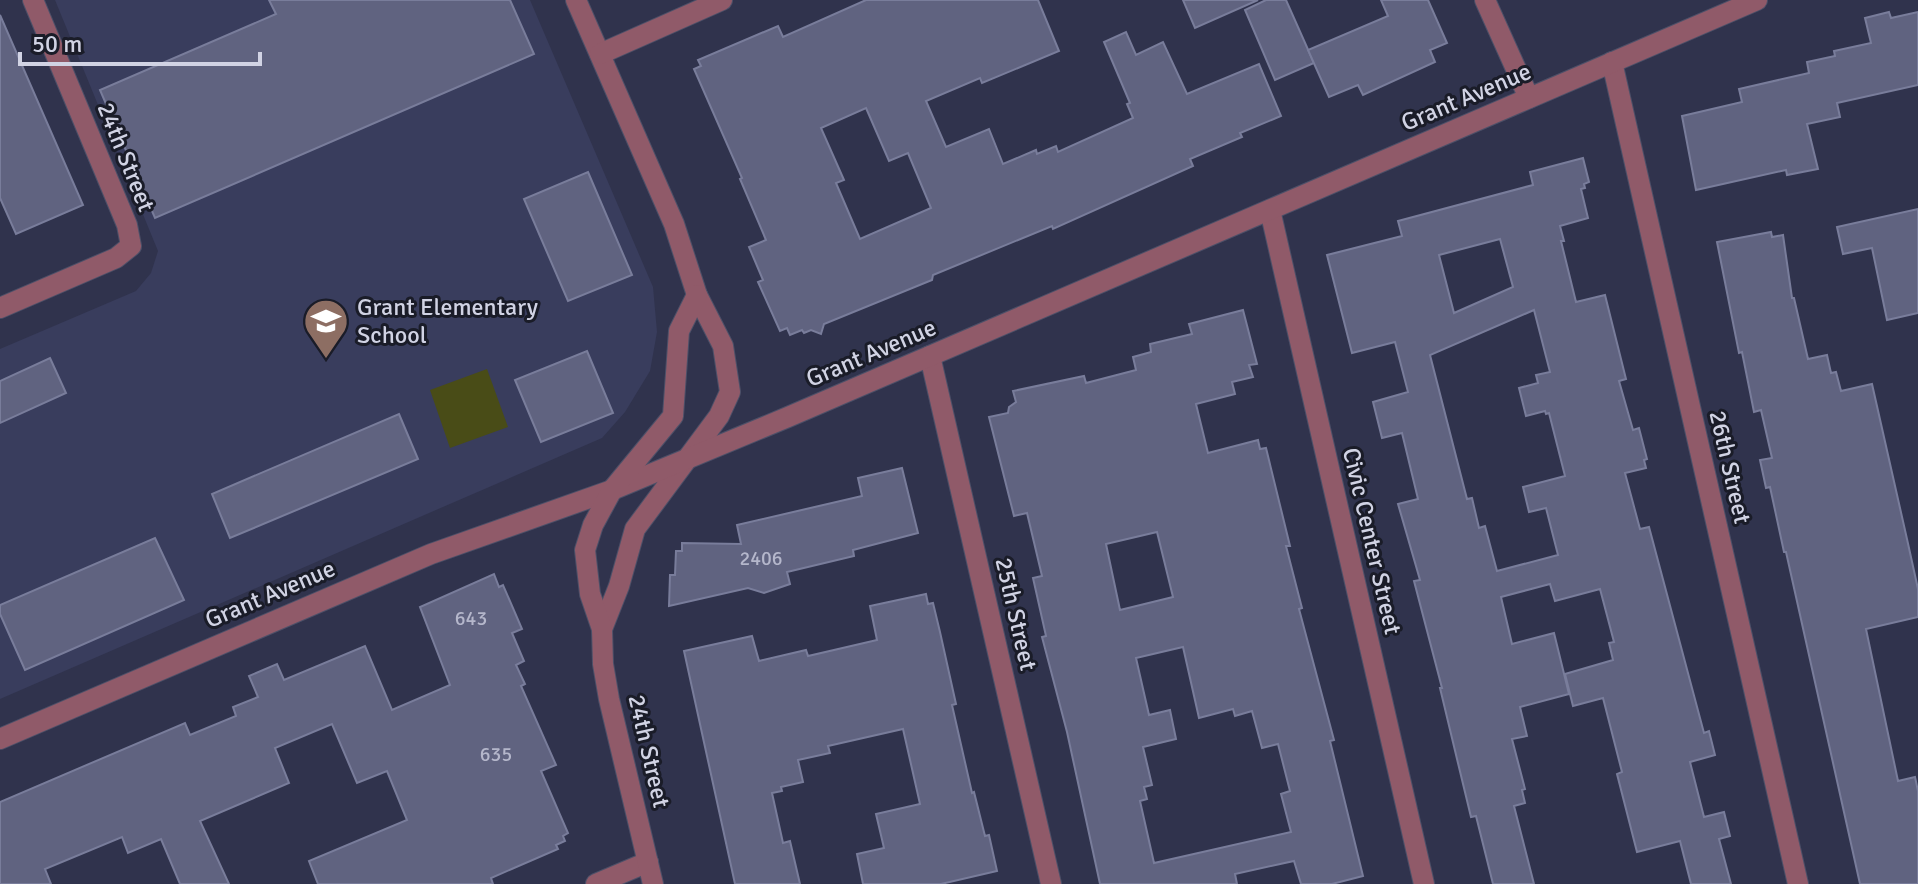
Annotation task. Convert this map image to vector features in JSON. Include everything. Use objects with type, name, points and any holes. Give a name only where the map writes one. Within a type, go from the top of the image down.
[{"type":"street","name":"24th Street","points":[[0,308],[116,258],[131,246],[127,225],[33,0]]},
{"type":"street","points":[[576,0],[674,224],[697,295],[723,346],[730,392],[719,416],[689,459]]},
{"type":"street","points":[[600,54],[722,0]]},
{"type":"street","points":[[1485,0],[1529,98]]},
{"type":"street","name":"Grant Avenue","points":[[0,739],[431,554],[612,490],[689,459],[1757,0]]},
{"type":"street","name":"26th Street","points":[[1612,62],[1798,884]]},
{"type":"street","name":"Civic Center Street","points":[[1270,210],[1424,884]]},
{"type":"street","points":[[612,490],[673,416],[679,331],[697,295]]},
{"type":"street","name":"25th Street","points":[[930,356],[1051,884]]},
{"type":"street","name":"24th Street","points":[[602,629],[619,586],[635,529],[689,459]]},
{"type":"street","name":"24th Street","points":[[612,490],[593,525],[585,550],[590,594],[602,629],[603,664],[609,699],[653,884]]},
{"type":"street","points":[[596,884],[648,862]]},
{"type":"shaded area","name":"Grant Elementary School","points":[[55,0],[530,0],[653,287],[657,332],[650,371],[625,412],[602,438],[0,699],[0,349],[136,291],[151,273],[158,251]]},
{"type":"green space","points":[[487,369],[508,427],[450,448],[430,390]]},
{"type":"building","points":[[269,0],[510,0],[534,54],[155,218],[100,90],[276,14]]},
{"type":"building","points":[[866,0],[1038,0],[1059,51],[982,83],[980,78],[926,101],[946,147],[989,129],[1003,164],[1036,150],[1037,154],[1056,146],[1058,152],[1133,118],[1127,104],[1130,103],[1104,42],[1126,32],[1136,55],[1163,42],[1187,94],[1259,64],[1281,116],[1190,159],[1193,166],[1053,229],[1052,226],[933,275],[932,280],[824,324],[821,334],[811,330],[804,333],[802,330],[790,335],[787,328],[780,331],[758,282],[763,280],[749,247],[766,240],[694,69],[701,66],[698,60],[778,26],[783,37]],"holes":[[[866,108],[889,161],[908,153],[931,208],[860,239],[836,183],[844,180],[821,128]]]},
{"type":"building","points":[[1183,0],[1258,0],[1195,28]]},
{"type":"building","points":[[1266,0],[1286,0],[1314,63],[1275,80],[1245,10]]},
{"type":"building","points":[[1381,0],[1428,0],[1447,43],[1430,50],[1435,62],[1363,95],[1358,85],[1329,97],[1308,50],[1388,16]]},
{"type":"building","points":[[1889,12],[1891,18],[1918,12],[1918,85],[1837,103],[1840,117],[1807,124],[1818,169],[1787,175],[1786,170],[1696,190],[1682,116],[1742,102],[1739,89],[1809,73],[1807,62],[1835,56],[1834,51],[1871,43],[1865,18]]},
{"type":"building","points":[[0,15],[83,205],[16,234],[0,198]]},
{"type":"building","points":[[1583,158],[1589,182],[1581,189],[1588,218],[1560,226],[1564,241],[1561,241],[1576,302],[1605,295],[1626,379],[1619,381],[1633,430],[1639,428],[1647,459],[1644,460],[1646,468],[1625,473],[1640,529],[1649,527],[1704,733],[1709,731],[1715,755],[1690,762],[1704,817],[1724,812],[1730,836],[1719,839],[1731,884],[1691,884],[1680,841],[1637,852],[1617,774],[1622,772],[1603,698],[1573,706],[1565,674],[1613,660],[1609,643],[1614,642],[1600,589],[1555,601],[1550,584],[1501,597],[1512,644],[1554,633],[1569,694],[1520,707],[1527,736],[1512,739],[1525,789],[1522,790],[1525,803],[1514,806],[1534,884],[1493,884],[1476,816],[1471,817],[1414,581],[1420,580],[1398,504],[1418,499],[1402,433],[1382,438],[1373,402],[1408,392],[1395,342],[1352,353],[1327,255],[1402,236],[1398,221],[1533,185],[1530,172]],"holes":[[[1500,239],[1513,287],[1454,313],[1439,255]],[[1534,310],[1550,372],[1536,375],[1538,383],[1519,388],[1526,416],[1545,411],[1549,413],[1565,476],[1523,487],[1529,512],[1546,508],[1558,555],[1497,571],[1485,526],[1479,528],[1472,498],[1467,499],[1430,355]]]},
{"type":"building","points":[[588,172],[632,275],[568,301],[524,199]]},
{"type":"building","points":[[1918,209],[1918,313],[1887,320],[1872,248],[1843,254],[1837,227]]},
{"type":"building","points":[[1771,232],[1772,237],[1783,235],[1792,298],[1808,359],[1827,355],[1831,373],[1836,372],[1841,391],[1872,384],[1907,539],[1918,589],[1918,617],[1866,629],[1898,781],[1915,777],[1918,791],[1918,884],[1860,884],[1786,552],[1770,487],[1766,488],[1760,460],[1772,458],[1761,410],[1754,412],[1717,242]]},
{"type":"building","points":[[1243,310],[1257,364],[1249,365],[1253,377],[1232,382],[1235,394],[1196,404],[1208,453],[1258,440],[1260,449],[1266,448],[1290,546],[1286,546],[1302,608],[1299,609],[1334,740],[1330,741],[1363,876],[1332,884],[1301,884],[1294,861],[1235,874],[1237,884],[1100,884],[1067,732],[1042,637],[1046,636],[1033,578],[1042,576],[1027,513],[1014,516],[989,417],[1008,413],[1009,407],[1016,402],[1013,391],[1084,376],[1086,383],[1136,370],[1133,357],[1151,352],[1150,344],[1192,334],[1189,324]],"holes":[[[1157,532],[1173,597],[1120,610],[1106,544]],[[1183,647],[1199,718],[1233,709],[1235,716],[1252,711],[1262,748],[1278,744],[1290,791],[1281,794],[1291,832],[1154,863],[1140,801],[1147,799],[1144,787],[1152,785],[1143,747],[1176,739],[1170,710],[1149,715],[1136,658]]]},
{"type":"building","points":[[587,351],[613,413],[541,442],[515,380]]},
{"type":"building","points":[[50,358],[66,393],[0,423],[0,381]]},
{"type":"building","points":[[399,414],[418,459],[230,538],[212,494]]},
{"type":"building","points":[[902,468],[918,533],[853,550],[854,556],[787,572],[790,584],[764,593],[748,588],[669,606],[670,575],[675,575],[676,551],[682,551],[682,543],[741,544],[737,525],[862,496],[858,478]]},
{"type":"building","points":[[155,538],[184,600],[25,670],[0,614],[0,605]]},
{"type":"building","points":[[494,574],[499,587],[503,585],[522,629],[512,633],[524,661],[516,665],[525,684],[521,686],[556,765],[541,771],[568,833],[563,836],[565,841],[556,845],[558,849],[491,878],[493,884],[318,884],[309,861],[407,820],[387,771],[357,783],[332,724],[275,748],[289,783],[200,821],[229,884],[180,884],[161,839],[128,853],[122,837],[45,869],[51,884],[0,884],[0,802],[185,723],[190,735],[236,716],[233,707],[258,697],[249,676],[277,664],[284,680],[365,646],[392,710],[450,685],[420,607]]},
{"type":"building","points":[[926,594],[928,604],[933,603],[940,632],[956,704],[952,705],[972,793],[985,836],[989,835],[997,871],[941,884],[863,884],[857,854],[884,848],[876,814],[920,804],[903,729],[828,746],[830,753],[798,760],[803,782],[781,787],[782,791],[772,793],[783,843],[790,841],[800,884],[735,884],[684,651],[752,636],[759,661],[806,650],[808,656],[877,640],[870,606]]},
{"type":"place","name":"Grant Elementary School","points":[[326,360]]}]
